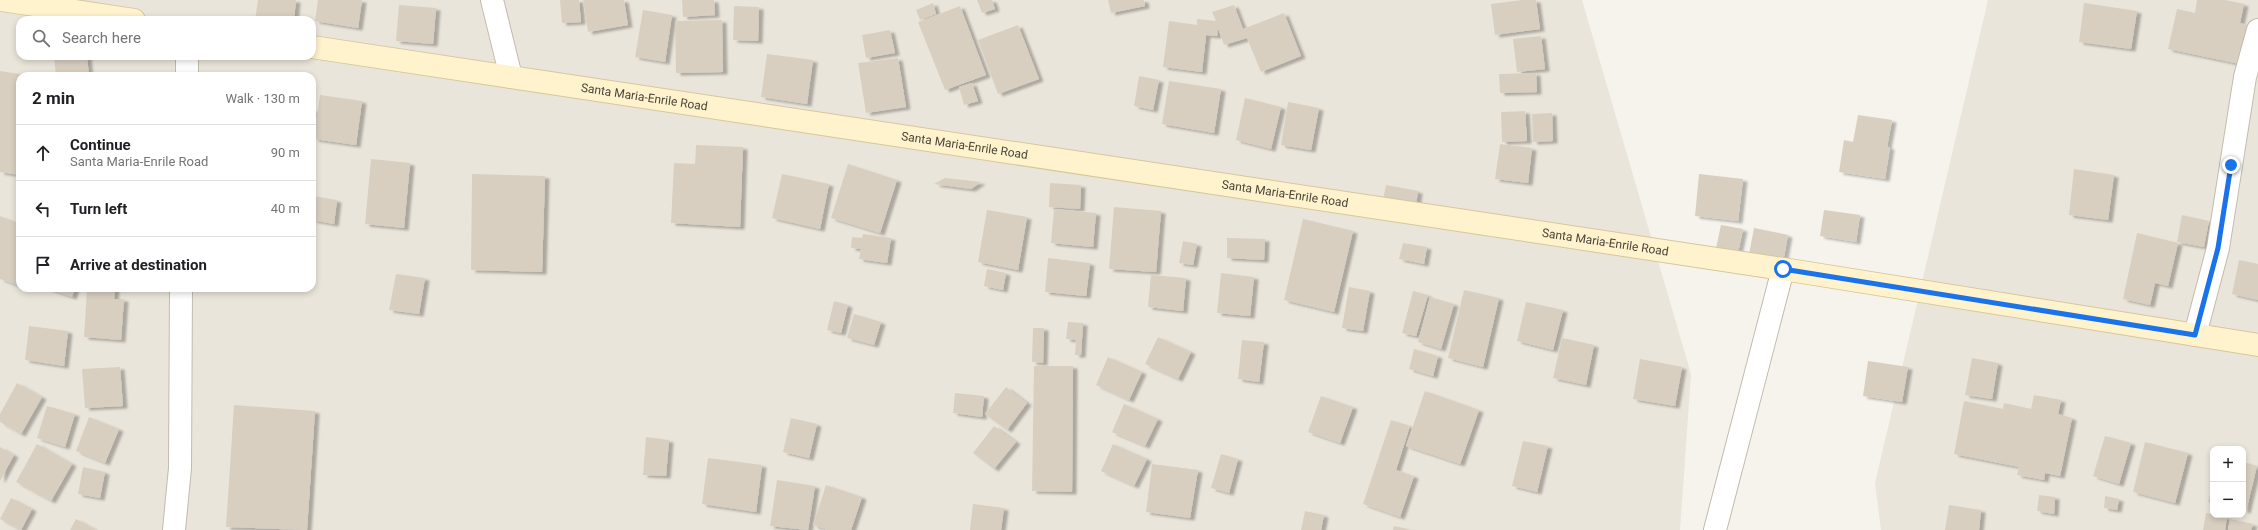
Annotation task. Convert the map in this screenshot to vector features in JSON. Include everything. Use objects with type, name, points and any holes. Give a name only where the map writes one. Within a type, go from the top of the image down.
[{"type":"main road","points":[[2,0],[108,16]]},
{"type":"main road","name":"Santa Maria-Enrile Road","points":[[316,48],[1783,269],[2258,345]]},
{"type":"street","points":[[492,0],[511,77]]},
{"type":"street","points":[[2195,335],[2218,248],[2246,77],[2258,30]]},
{"type":"street","points":[[186,72],[187,60]]},
{"type":"street","points":[[1715,530],[1783,269]]},
{"type":"street","points":[[174,530],[180,468],[181,292]]},
{"type":"shaded area","points":[[0,0],[1582,0],[1691,374],[1680,530],[0,530]]},
{"type":"shaded area","points":[[1988,0],[2258,0],[2258,530],[1881,530],[1875,483]]},
{"type":"building","points":[[258,0],[296,0],[294,16],[256,16]]},
{"type":"building","points":[[318,0],[362,0],[358,28],[316,21]]},
{"type":"building","points":[[560,0],[579,0],[581,22],[562,23]]},
{"type":"building","points":[[583,0],[624,0],[628,25],[588,32]]},
{"type":"building","points":[[682,0],[714,0],[715,15],[683,17]]},
{"type":"building","points":[[977,0],[992,0],[995,9],[982,13]]},
{"type":"building","points":[[1108,0],[1144,0],[1145,6],[1111,13]]},
{"type":"building","points":[[1522,0],[1536,0],[1540,29],[1495,35],[1491,4]]},
{"type":"building","points":[[2197,0],[2225,0],[2244,4],[2240,23],[2248,25],[2240,64],[2168,49],[2177,9],[2195,13]]},
{"type":"building","points":[[933,3],[936,14],[920,20],[916,10]]},
{"type":"building","points":[[2084,3],[2137,11],[2131,49],[2079,42]]},
{"type":"building","points":[[399,5],[436,8],[433,44],[396,41]]},
{"type":"building","points":[[1234,5],[1243,29],[1284,13],[1301,56],[1261,72],[1247,38],[1224,45],[1218,28],[1217,36],[1206,35],[1202,72],[1163,67],[1169,21],[1197,25],[1197,19],[1216,21],[1212,12]]},
{"type":"building","points":[[734,6],[759,7],[758,41],[733,40]]},
{"type":"building","points":[[960,6],[986,75],[945,90],[918,22]]},
{"type":"building","points":[[643,10],[672,15],[665,62],[635,57]]},
{"type":"building","points":[[722,20],[723,72],[676,73],[675,21]]},
{"type":"building","points":[[1018,25],[1039,79],[998,94],[978,40]]},
{"type":"building","points":[[890,30],[895,53],[866,58],[862,35]]},
{"type":"building","points":[[1541,36],[1545,69],[1517,72],[1513,39]]},
{"type":"building","points":[[767,54],[813,60],[807,104],[761,97]]},
{"type":"building","points":[[898,58],[906,107],[866,113],[858,63]]},
{"type":"building","points":[[54,60],[87,60],[89,72],[56,72]]},
{"type":"building","points":[[0,71],[16,73],[16,174],[0,172]]},
{"type":"building","points":[[1536,73],[1537,92],[1500,93],[1499,74]]},
{"type":"building","points":[[1139,76],[1159,80],[1153,110],[1134,106]]},
{"type":"building","points":[[1169,81],[1221,89],[1214,133],[1162,124]]},
{"type":"building","points":[[972,83],[978,101],[964,105],[959,87]]},
{"type":"building","points":[[320,95],[362,101],[356,145],[316,139],[316,124]]},
{"type":"building","points":[[1245,98],[1281,107],[1271,149],[1236,140]]},
{"type":"building","points":[[1288,102],[1319,108],[1311,150],[1281,145]]},
{"type":"building","points":[[1525,111],[1527,141],[1502,142],[1501,112]]},
{"type":"building","points":[[1552,113],[1553,141],[1533,142],[1532,114]]},
{"type":"building","points":[[1858,115],[1892,120],[1887,147],[1890,147],[1885,179],[1839,172],[1844,140],[1853,142]]},
{"type":"building","points":[[1500,144],[1532,148],[1528,183],[1495,179]]},
{"type":"building","points":[[696,145],[743,147],[740,227],[671,223],[674,163],[695,164]]},
{"type":"building","points":[[371,159],[410,163],[404,228],[365,224]]},
{"type":"building","points":[[848,164],[897,180],[880,233],[831,218]]},
{"type":"building","points":[[2074,169],[2114,175],[2108,220],[2069,215]]},
{"type":"building","points":[[472,174],[545,176],[542,272],[471,270]]},
{"type":"building","points":[[782,174],[829,184],[820,229],[772,218]]},
{"type":"building","points":[[1699,174],[1743,179],[1738,221],[1695,216]]},
{"type":"building","points":[[945,178],[981,182],[971,189],[934,184]]},
{"type":"building","points":[[1050,183],[1081,185],[1080,209],[1049,207]]},
{"type":"building","points":[[1386,185],[1418,191],[1416,206],[1383,200]]},
{"type":"building","points":[[316,197],[337,200],[334,224],[316,221]]},
{"type":"building","points":[[1114,207],[1161,211],[1156,272],[1109,269]]},
{"type":"building","points":[[1054,209],[1096,213],[1093,247],[1051,243]]},
{"type":"building","points":[[987,210],[1027,217],[1018,270],[978,262]]},
{"type":"building","points":[[1824,210],[1860,215],[1856,242],[1820,236]]},
{"type":"building","points":[[2182,215],[2209,221],[2204,247],[2177,242]]},
{"type":"building","points":[[0,216],[16,222],[16,285],[0,279]]},
{"type":"building","points":[[1303,219],[1353,231],[1334,312],[1284,300]]},
{"type":"building","points":[[1721,225],[1743,229],[1737,257],[1715,253]]},
{"type":"building","points":[[1754,228],[1788,235],[1782,267],[1748,260]]},
{"type":"building","points":[[2137,233],[2178,243],[2168,286],[2155,283],[2150,305],[2123,299]]},
{"type":"building","points":[[863,234],[891,238],[887,263],[859,259],[861,249],[851,248],[852,237],[862,238]]},
{"type":"building","points":[[1227,238],[1265,239],[1264,260],[1227,258]]},
{"type":"building","points":[[1183,241],[1197,244],[1193,265],[1179,263]]},
{"type":"building","points":[[1403,243],[1427,247],[1424,264],[1399,259]]},
{"type":"building","points":[[1048,258],[1090,263],[1086,296],[1045,292]]},
{"type":"building","points":[[2239,260],[2258,264],[2258,300],[2232,294]]},
{"type":"building","points":[[987,269],[1006,273],[1003,290],[984,286]]},
{"type":"building","points":[[1221,273],[1254,277],[1250,316],[1217,313]]},
{"type":"building","points":[[396,274],[425,278],[419,314],[389,310]]},
{"type":"building","points":[[1151,275],[1186,278],[1183,311],[1148,307]]},
{"type":"building","points":[[1349,287],[1370,291],[1363,331],[1342,328]]},
{"type":"building","points":[[1464,290],[1499,298],[1483,367],[1448,358]]},
{"type":"building","points":[[1413,291],[1428,295],[1416,336],[1402,333]]},
{"type":"building","points":[[58,292],[74,292],[72,297]]},
{"type":"building","points":[[87,292],[115,292],[114,299],[124,299],[121,340],[84,337]]},
{"type":"building","points":[[1430,297],[1454,304],[1441,349],[1418,342]]},
{"type":"building","points":[[834,301],[848,305],[841,333],[827,330]]},
{"type":"building","points":[[1526,302],[1563,310],[1553,350],[1517,341]]},
{"type":"building","points":[[854,314],[881,322],[874,345],[847,338]]},
{"type":"building","points":[[1068,322],[1083,323],[1081,355],[1075,355],[1076,340],[1066,339]]},
{"type":"building","points":[[29,326],[68,331],[64,366],[25,360]]},
{"type":"building","points":[[1033,328],[1044,328],[1043,363],[1032,362]]},
{"type":"building","points":[[1158,337],[1191,352],[1178,379],[1145,364]]},
{"type":"building","points":[[1562,338],[1594,345],[1586,385],[1553,378]]},
{"type":"building","points":[[1242,340],[1264,342],[1259,382],[1238,379]]},
{"type":"building","points":[[1414,349],[1438,356],[1433,376],[1409,369]]},
{"type":"building","points":[[1108,357],[1142,372],[1129,400],[1096,385]]},
{"type":"building","points":[[1972,358],[1998,363],[1992,399],[1965,395]]},
{"type":"building","points":[[1640,359],[1682,367],[1675,406],[1633,399]]},
{"type":"building","points":[[1868,361],[1908,367],[1902,402],[1863,396]]},
{"type":"building","points":[[1034,366],[1073,366],[1072,492],[1032,491]]},
{"type":"building","points":[[120,367],[123,406],[85,408],[82,369]]},
{"type":"building","points":[[17,383],[42,397],[21,434],[0,422],[0,414]]},
{"type":"building","points":[[1006,387],[1027,403],[1007,430],[985,414]]},
{"type":"building","points":[[1425,391],[1479,410],[1460,464],[1406,446]]},
{"type":"building","points":[[955,393],[984,396],[982,417],[953,413]]},
{"type":"building","points":[[2034,395],[2061,400],[2058,414],[2072,418],[2060,476],[2045,473],[2044,480],[2017,475],[2019,467],[1954,454],[1964,401],[2003,409],[2004,403],[2031,409]]},
{"type":"building","points":[[1321,396],[1353,407],[1340,443],[1308,432]]},
{"type":"building","points":[[1124,404],[1158,419],[1145,446],[1112,432]]},
{"type":"building","points":[[234,405],[315,411],[307,530],[226,527]]},
{"type":"building","points":[[47,406],[75,414],[65,447],[37,438]]},
{"type":"building","points":[[89,417],[119,429],[105,463],[76,451]]},
{"type":"building","points":[[791,418],[817,424],[809,458],[783,452]]},
{"type":"building","points":[[1391,420],[1410,426],[1396,470],[1414,476],[1400,517],[1363,504]]},
{"type":"building","points":[[994,426],[1016,442],[994,469],[973,453]]},
{"type":"building","points":[[2105,436],[2131,443],[2119,484],[2093,476]]},
{"type":"building","points":[[646,437],[669,440],[666,476],[643,475]]},
{"type":"building","points":[[1523,441],[1548,446],[1537,492],[1512,486]]},
{"type":"building","points":[[2145,442],[2188,453],[2175,503],[2133,492]]},
{"type":"building","points":[[37,444],[72,464],[51,501],[16,482]]},
{"type":"building","points":[[1113,444],[1147,459],[1134,486],[1101,471]]},
{"type":"building","points":[[0,447],[14,455],[0,481]]},
{"type":"building","points":[[1221,454],[1238,459],[1229,493],[1211,488]]},
{"type":"building","points":[[708,458],[762,465],[756,512],[702,504]]},
{"type":"building","points":[[2246,463],[2257,466],[2246,511]]},
{"type":"building","points":[[1152,464],[1198,470],[1190,518],[1146,512]]},
{"type":"building","points":[[83,467],[105,472],[100,498],[78,494]]},
{"type":"building","points":[[777,480],[815,486],[808,530],[770,526]]},
{"type":"building","points":[[826,485],[862,497],[851,530],[828,530],[813,525]]},
{"type":"building","points":[[2039,495],[2055,497],[2054,514],[2037,511]]},
{"type":"building","points":[[2105,496],[2119,499],[2117,510],[2104,508]]},
{"type":"building","points":[[11,498],[32,509],[21,530],[0,519]]},
{"type":"building","points":[[973,504],[1004,508],[1001,530],[970,530]]},
{"type":"building","points":[[1949,505],[1981,510],[1979,530],[1945,530]]},
{"type":"building","points":[[1305,511],[1324,515],[1321,530],[1301,530]]},
{"type":"building","points":[[2206,513],[2210,514],[2210,518],[2227,518],[2225,530],[2203,530]]},
{"type":"building","points":[[76,519],[96,530],[70,530]]},
{"type":"building","points":[[2230,519],[2253,524],[2251,530],[2228,530]]},
{"type":"building","points":[[1394,526],[1408,529],[1408,530],[1393,530]]},
{"type":"route","points":[[1783,269],[2195,335],[2218,248],[2231,165]]}]
